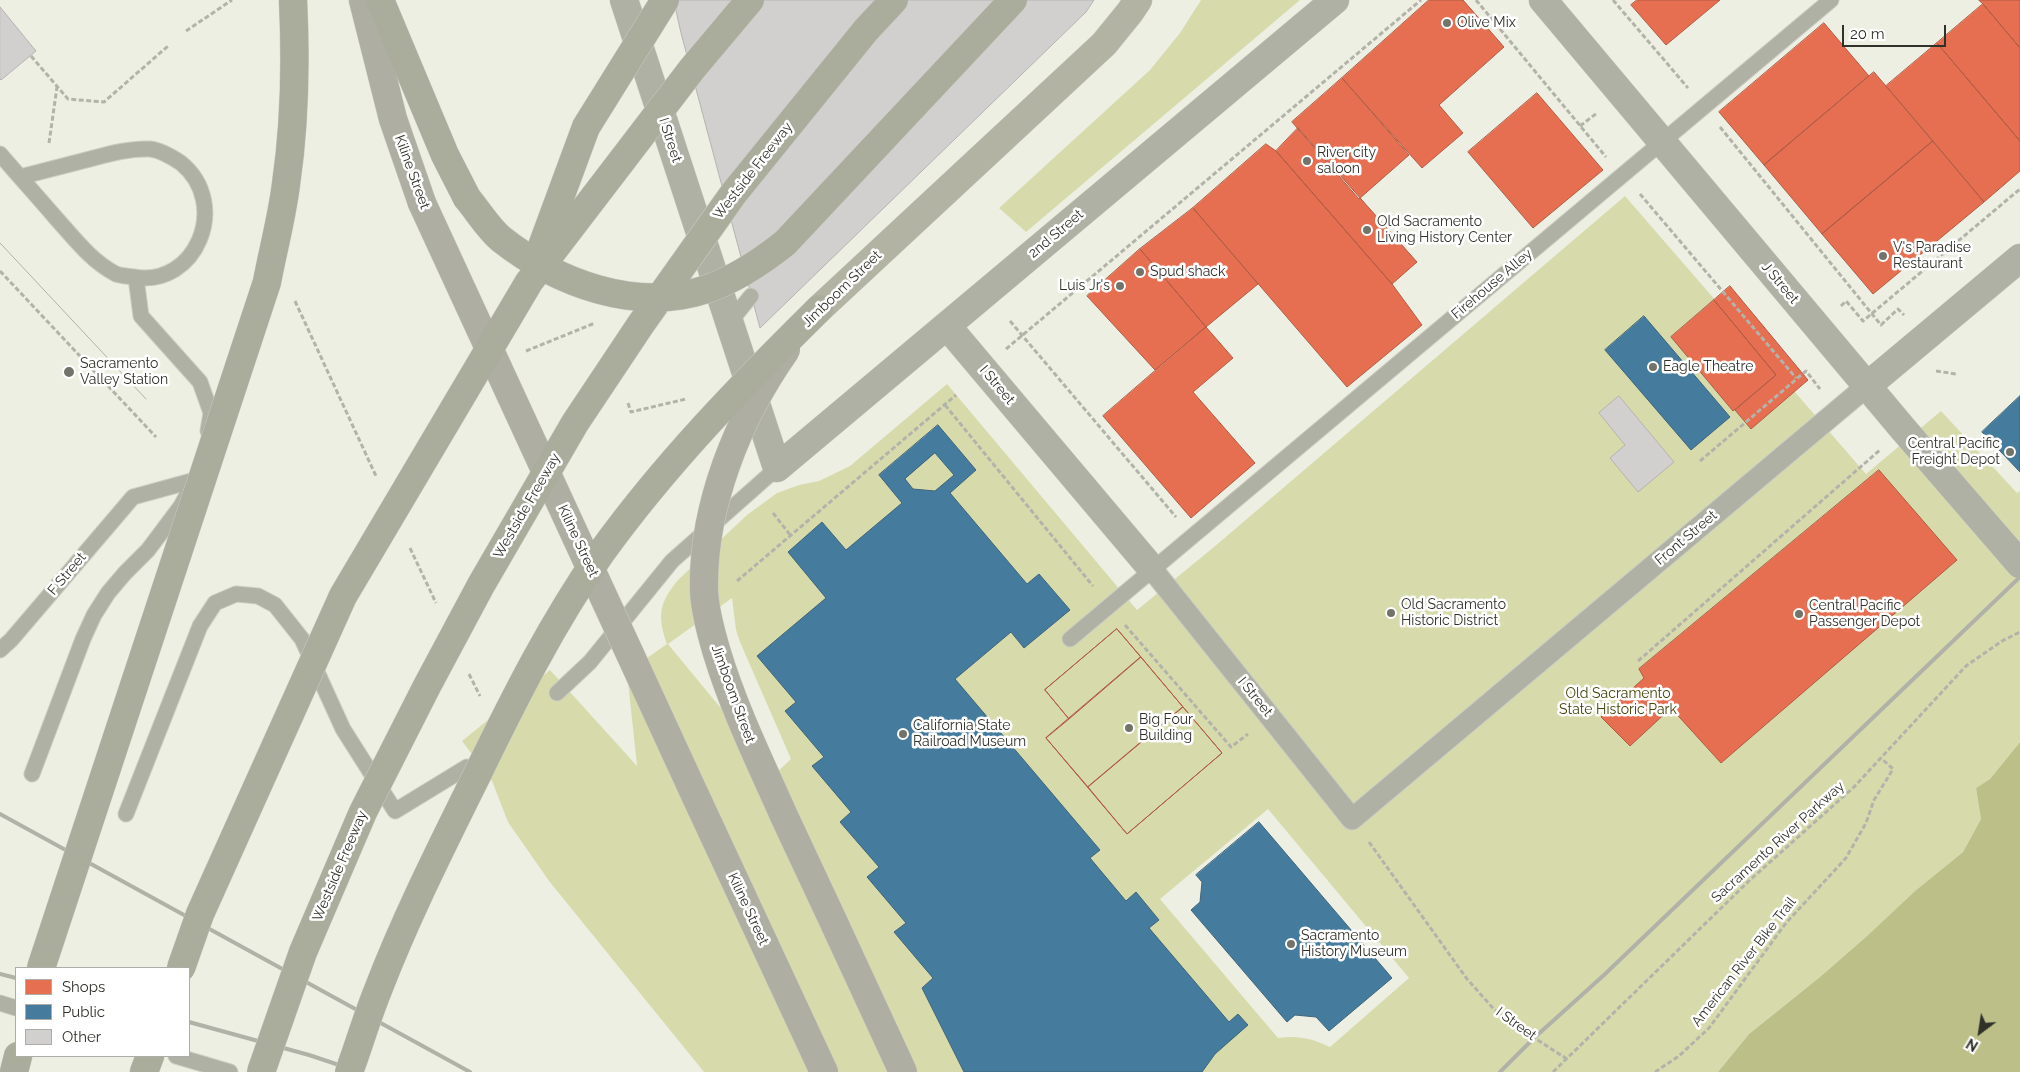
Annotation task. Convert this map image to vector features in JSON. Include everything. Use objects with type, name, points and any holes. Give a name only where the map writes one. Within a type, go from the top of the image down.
[{"type":"highway","points":[[41,967],[266,282],[286,186],[293,127],[295,47],[293,0]]},
{"type":"highway","points":[[380,0],[445,155],[467,198],[500,238],[535,262],[569,280],[600,291],[638,297],[671,297],[706,290],[760,263],[785,243],[1014,0]]},
{"type":"highway","points":[[529,282],[586,127],[665,0]]},
{"type":"highway","points":[[181,967],[200,914],[343,596],[529,282],[692,69],[750,0]]},
{"type":"highway","name":"Westside Freeway","points":[[261,1072],[303,952],[363,812],[481,585],[575,423],[641,324],[734,193],[866,30],[894,0]]},
{"type":"highway","points":[[349,1072],[378,989],[433,864],[518,692],[554,625],[602,553],[679,454],[732,395],[819,309]]},
{"type":"highway","points":[[14,1072],[18,1057]]},
{"type":"highway","points":[[144,1072],[150,1057]]},
{"type":"main road","name":"Kiline Street","points":[[363,0],[393,119],[422,203],[824,1072]]},
{"type":"main road","name":"Jimboom Street","points":[[903,1072],[747,735],[721,668],[711,633],[704,593],[705,560],[712,518],[721,480],[741,430],[776,364],[797,334],[819,309],[1104,44],[1138,0]]},
{"type":"street","name":"I Street","points":[[624,0],[777,468]]},
{"type":"street","name":"I Street","points":[[643,0],[646,68]]},
{"type":"street","name":"2nd Street","points":[[777,468],[1336,0]]},
{"type":"street","name":"J Street","points":[[1543,0],[1867,386],[2020,564]]},
{"type":"street","name":"Front Street","points":[[1352,819],[2020,258]]},
{"type":"street","name":"I Street","points":[[947,326],[1152,568],[1352,819]]},
{"type":"lane","name":"Firehouse Alley","points":[[1070,639],[1152,568],[1831,0]]},
{"type":"lane","points":[[0,154],[20,177],[73,237],[99,263],[118,275],[142,279],[164,275],[175,269],[192,254],[202,235],[206,209],[200,188],[189,170],[171,156],[151,149],[120,152],[20,177]]},
{"type":"lane","points":[[32,774],[83,639],[94,615],[108,593],[125,572],[148,550],[181,506],[195,480],[206,444],[211,413],[200,382],[141,316],[136,278]]},
{"type":"lane","points":[[726,314],[746,278]]},
{"type":"lane","points":[[726,314],[751,296]]},
{"type":"lane","points":[[557,693],[590,662],[672,561],[777,468]]},
{"type":"lane","name":"F Street","points":[[0,650],[11,640],[133,497],[195,480]]},
{"type":"lane","points":[[126,814],[200,626],[215,603],[236,594],[258,596],[274,605],[302,640],[343,730],[396,811],[467,767]]},
{"type":"lane","points":[[0,1003],[15,1008]]},
{"type":"lane","points":[[179,1057],[230,1072]]},
{"type":"path","points":[[186,31],[232,0]]},
{"type":"path","points":[[1006,350],[1421,0]]},
{"type":"path","points":[[1476,0],[1611,163]]},
{"type":"path","points":[[1613,0],[1691,92]]},
{"type":"path","points":[[31,56],[68,100],[104,102],[168,46]]},
{"type":"path","points":[[45,171],[57,87]]},
{"type":"path","points":[[1580,126],[1596,112]]},
{"type":"path","points":[[1718,125],[1881,325],[1898,309],[1904,315],[1899,320]]},
{"type":"path","points":[[1846,312],[1841,305],[1846,301],[1863,321],[2020,189]]},
{"type":"path","points":[[1637,191],[1796,378]]},
{"type":"path","points":[[0,271],[156,437]]},
{"type":"path","points":[[1010,321],[1182,524]]},
{"type":"path","points":[[1931,370],[1956,374]]},
{"type":"path","points":[[1700,461],[1806,371]]},
{"type":"path","points":[[733,585],[956,395]]},
{"type":"path","points":[[945,405],[1097,590]]},
{"type":"path","points":[[1638,661],[1870,458]]},
{"type":"path","points":[[774,513],[791,536]]},
{"type":"path","points":[[1123,622],[1230,747]]},
{"type":"path","name":"Sacramento River Parkway","points":[[1553,1072],[1751,879],[1854,787],[1966,666],[2002,641],[2020,632]]},
{"type":"path","name":"American River Bike Trail","points":[[1655,1072],[1678,1056],[1709,1028],[1786,923],[1846,858],[1866,823],[1874,800],[1893,769],[1881,758]]},
{"type":"path","name":"I Street","points":[[1352,819],[1467,979],[1492,1007],[1505,1019],[1567,1059]]},
{"type":"green space","points":[[1201,0],[1300,0],[1026,232],[999,208],[1150,70],[1180,33]]},
{"type":"green space","name":"Old Sacramento State Historic Park","points":[[1625,196],[1866,474],[1941,411],[2017,493],[2020,491],[2020,742],[1990,779],[1976,788],[1981,819],[1963,852],[1915,891],[1820,977],[1749,1034],[1718,1072],[704,1072],[549,881],[508,822],[492,781],[462,741],[550,670],[637,766],[627,672],[667,644],[662,625],[662,610],[667,596],[678,580],[747,515],[777,493],[799,485],[819,481],[850,466],[947,384],[1137,610],[1214,547]],"holes":[[[732,598],[736,630],[740,642],[791,759],[775,774],[668,644]],[[1268,809],[1409,978],[1330,1047],[1304,1038],[1278,1038],[1160,899]]]},
{"type":"shaded area","points":[[2020,742],[2020,1072],[1718,1072],[1749,1034],[1820,977],[1915,891],[1963,852],[1981,819],[1976,788],[1990,779]]},
{"type":"building: Shops","points":[[1429,0],[1463,0],[1504,47],[1439,105],[1463,133],[1422,168],[1342,78]]},
{"type":"building: Shops","points":[[1637,0],[1720,0],[1666,45],[1631,5]]},
{"type":"building: Shops","points":[[1979,0],[2020,0],[2020,48],[1983,4]]},
{"type":"building: Shops","points":[[1983,4],[2020,48],[2020,141],[1937,43]]},
{"type":"building: Shops","points":[[1824,23],[1869,76],[1764,165],[1719,112]]},
{"type":"building: Shops","points":[[1937,43],[2020,141],[2020,171],[1984,202],[1886,86]]},
{"type":"building: Shops","points":[[1874,72],[1933,141],[1822,234],[1764,165]]},
{"type":"building: Shops","points":[[1342,78],[1409,155],[1359,199],[1292,122]]},
{"type":"building: Shops","points":[[1537,93],[1603,170],[1533,228],[1468,152]]},
{"type":"building: Shops","name":"Old Sacramento Living History Center","points":[[1298,128],[1417,262],[1392,284],[1276,151]]},
{"type":"building: Shops","points":[[1933,141],[1984,202],[1873,294],[1822,234]]},
{"type":"building: Shops","points":[[1266,144],[1276,151],[1392,284],[1422,325],[1347,387],[1193,208]]},
{"type":"building: Shops","points":[[1193,208],[1258,284],[1206,327],[1140,249]]},
{"type":"building: Shops","points":[[1140,249],[1206,327],[1155,370],[1087,296]]},
{"type":"building: Shops","points":[[1730,286],[1808,380],[1751,429],[1735,410],[1776,375],[1714,300]]},
{"type":"building: Shops","points":[[1714,300],[1776,375],[1733,411],[1671,337]]},
{"type":"building: Shops","points":[[1206,327],[1233,358],[1193,392],[1255,463],[1191,518],[1103,416]]},
{"type":"building: Shops","name":"Central Pacific Passenger Depot","points":[[1879,470],[1957,560],[1721,763],[1671,708],[1630,746],[1601,717],[1644,678],[1639,669]]},
{"type":"building: Shops","name":"Big Four Building","points":[[1117,629],[1222,753],[1127,834],[1046,738],[1069,719],[1045,690]]},
{"type":"building: Shops","points":[[1117,629],[1141,657],[1069,719],[1045,690]]},
{"type":"building: Shops","points":[[1141,657],[1183,707],[1088,787],[1046,738]]},
{"type":"building: Shops","points":[[1183,707],[1222,753],[1127,834],[1088,787]]},
{"type":"building: Public","name":"Eagle Theatre","points":[[1644,316],[1730,417],[1691,450],[1605,350]]},
{"type":"building: Public","name":"Central Pacific Freight Depot","points":[[2020,396],[2020,472],[1982,432]]},
{"type":"building: Public","name":"California State Railroad Museum","points":[[938,425],[976,470],[950,493],[1027,584],[1039,574],[1070,610],[1024,648],[1011,632],[955,679],[1100,850],[1090,858],[1126,901],[1136,892],[1159,920],[1149,928],[1229,1022],[1238,1014],[1248,1025],[1215,1054],[1202,1072],[964,1072],[922,988],[933,978],[894,932],[906,923],[867,877],[879,867],[840,822],[851,812],[812,766],[824,757],[785,711],[796,702],[757,656],[826,598],[788,552],[822,522],[846,550],[902,503],[879,475]],"holes":[[[935,453],[954,475],[935,491],[913,489],[905,479]]]},
{"type":"building: Public","name":"Sacramento History Museum","points":[[1259,822],[1392,978],[1329,1031],[1316,1017],[1295,1015],[1287,1022],[1191,910],[1200,902],[1202,882],[1196,875]]},
{"type":"building: Other","points":[[674,0],[1094,0],[1086,12],[760,328],[681,33]]},
{"type":"building: Other","points":[[0,7],[36,51],[1,80],[0,79]]},
{"type":"building: Other","points":[[1619,396],[1674,462],[1638,492],[1610,458],[1625,445],[1599,413]]},
{"type":"tram line","points":[[0,243],[146,399]]},
{"type":"railway","points":[[1500,1072],[2020,577]]},
{"type":"railway","points":[[0,814],[470,1072]]},
{"type":"railway","points":[[0,974],[15,978]]},
{"type":"railway","points":[[190,1022],[309,1055],[360,1072]]},
{"type":"place","name":"Olive Mix","points":[[1447,23]]},
{"type":"place","name":"River city saloon","points":[[1307,161]]},
{"type":"place","name":"Old Sacramento Living History Center","points":[[1367,230]]},
{"type":"place","name":"V's Paradise Restaurant","points":[[1883,256]]},
{"type":"place","name":"Spud shack","points":[[1140,272]]},
{"type":"place","name":"Luis Jr's","points":[[1120,286]]},
{"type":"place","name":"Eagle Theatre","points":[[1653,367]]},
{"type":"place","name":"Sacramento Valley Station","points":[[69,372]]},
{"type":"place","name":"Central Pacific Freight Depot","points":[[2010,452]]},
{"type":"place","name":"Old Sacramento Historic District","points":[[1391,613]]},
{"type":"place","name":"Central Pacific Passenger Depot","points":[[1799,614]]},
{"type":"place","name":"Big Four Building","points":[[1129,728]]},
{"type":"place","name":"California State Railroad Museum","points":[[903,734]]},
{"type":"place","name":"Sacramento History Museum","points":[[1291,944]]}]
